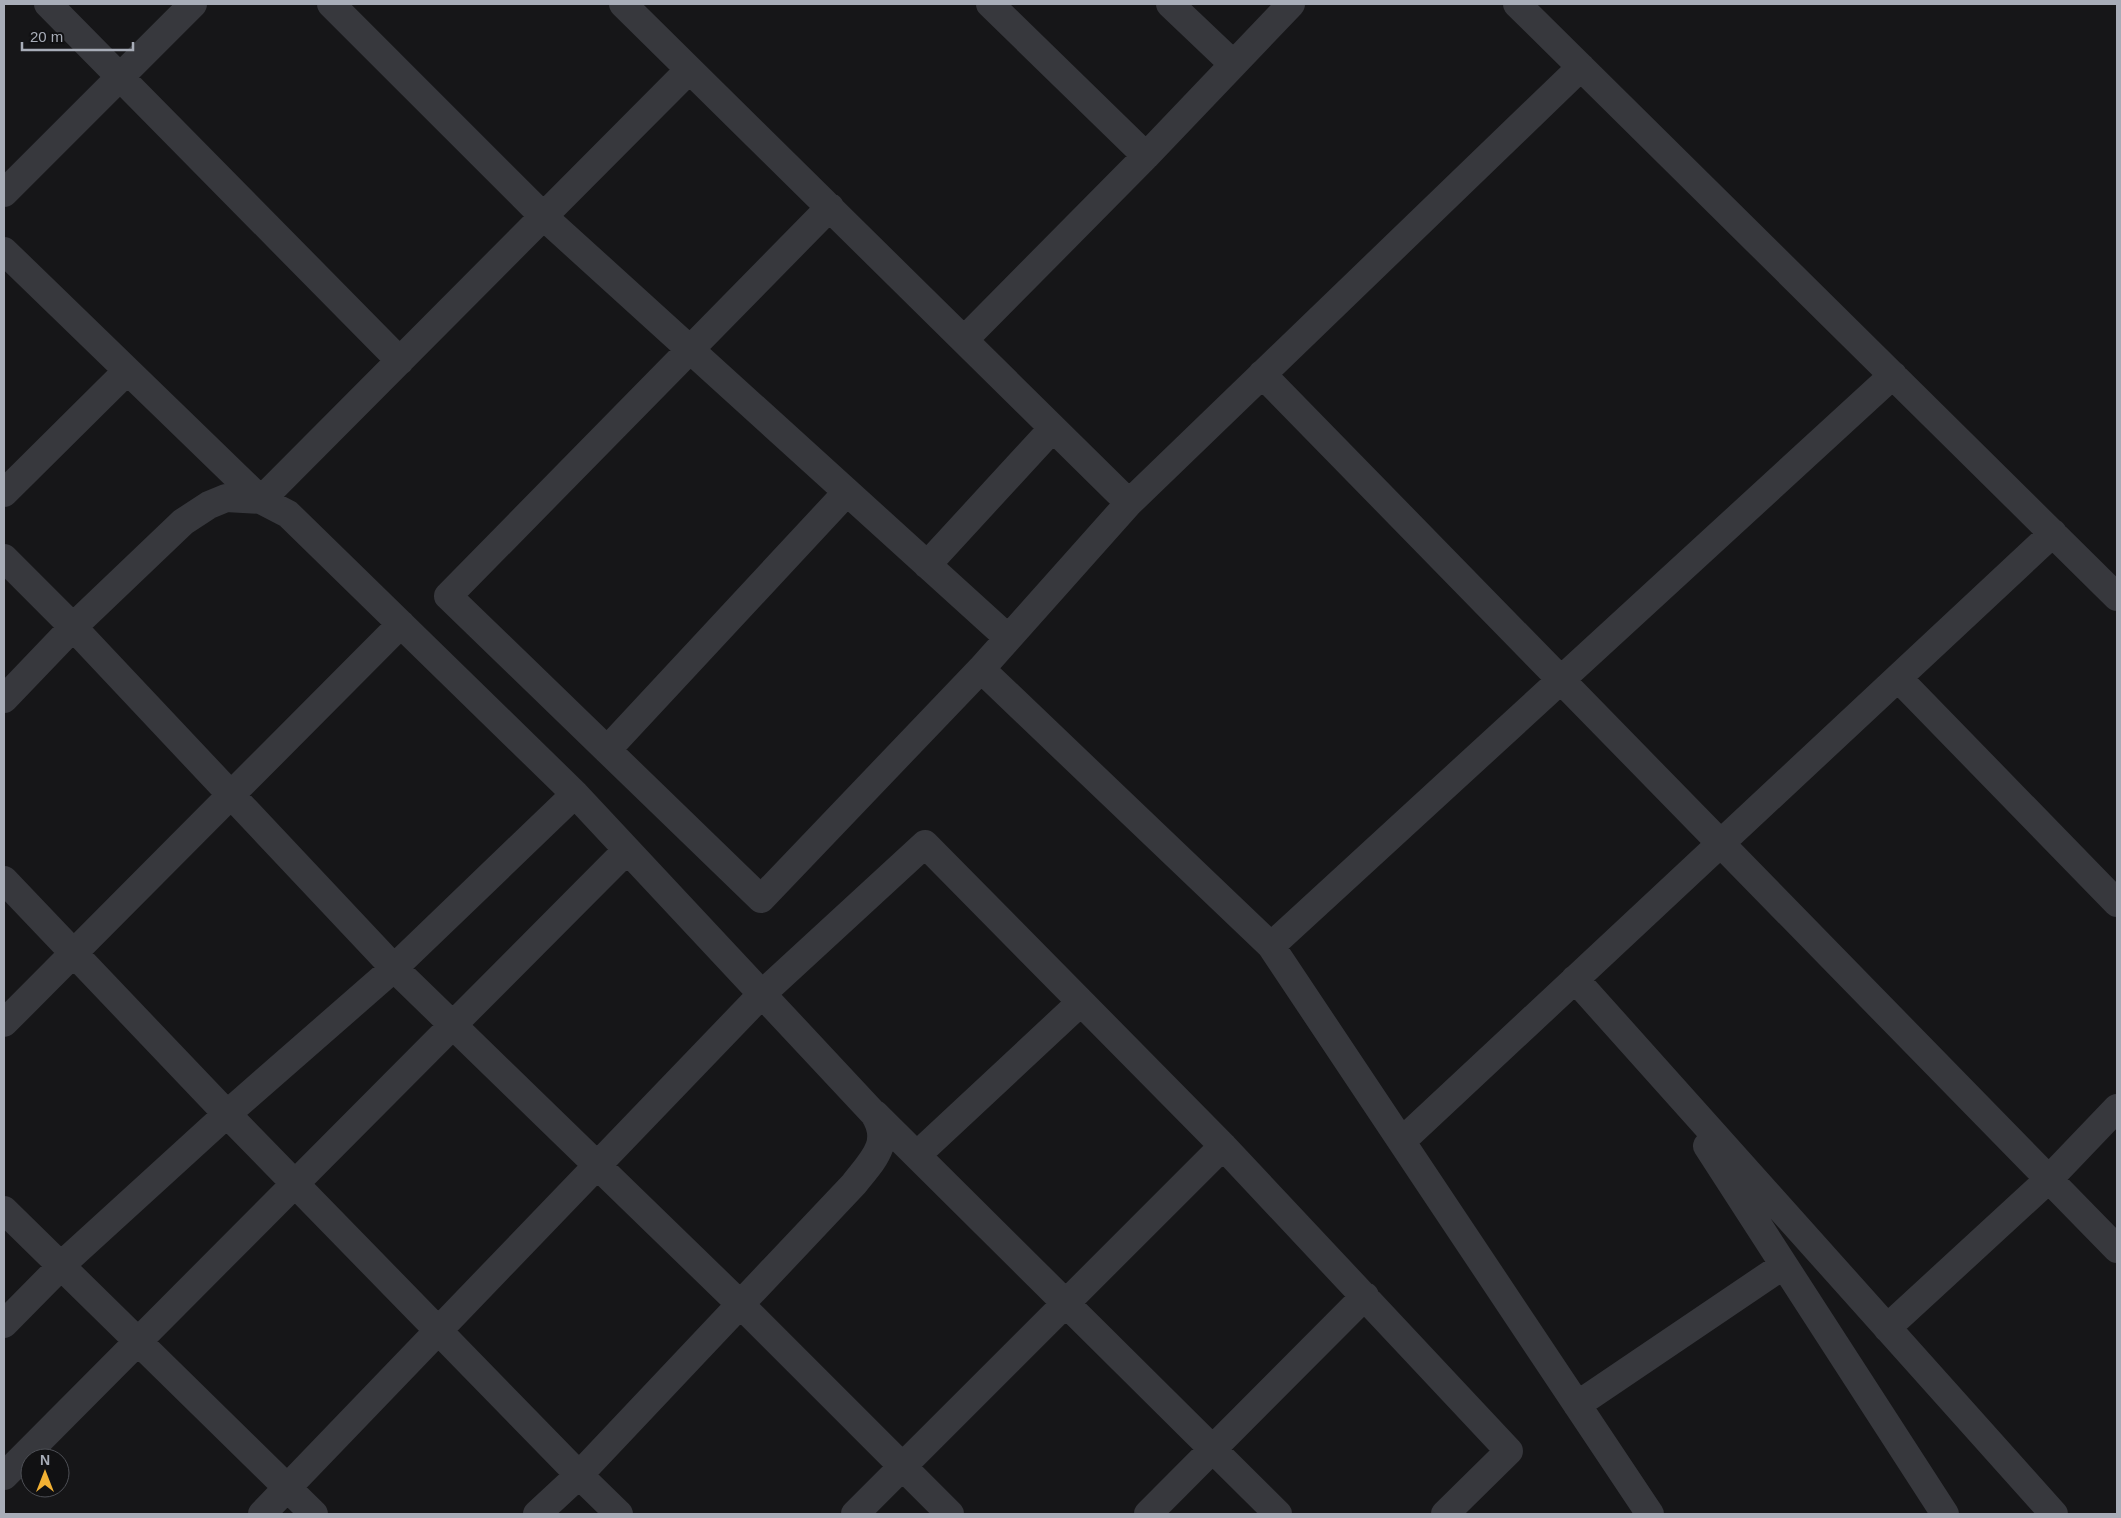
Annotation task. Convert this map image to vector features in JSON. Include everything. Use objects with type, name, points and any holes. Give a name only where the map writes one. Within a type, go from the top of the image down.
[{"type":"street","points":[[48,4],[400,361]]},
{"type":"street","points":[[4,193],[193,4]]},
{"type":"street","points":[[331,4],[543,216],[1008,638]]},
{"type":"street","points":[[623,4],[1129,503]]},
{"type":"street","points":[[990,4],[1146,156]]},
{"type":"street","points":[[1170,4],[1232,64]]},
{"type":"street","points":[[964,340],[1146,156],[1291,4]]},
{"type":"street","points":[[1517,4],[2117,596]]},
{"type":"street","points":[[830,207],[448,596],[761,900],[981,669],[1129,503],[1580,66]]},
{"type":"street","points":[[4,700],[73,627],[183,522],[209,504],[226,498],[261,500],[689,70]]},
{"type":"street","points":[[4,252],[261,500],[288,514],[575,794],[867,1106],[1278,1514]]},
{"type":"street","points":[[4,493],[127,371]]},
{"type":"street","points":[[1262,374],[2117,1249]]},
{"type":"street","points":[[1271,946],[1893,375]]},
{"type":"street","points":[[927,565],[1053,428]]},
{"type":"street","points":[[607,750],[847,492]]},
{"type":"street","points":[[1402,1141],[2053,533]]},
{"type":"street","points":[[4,558],[73,627],[394,968],[740,1304],[950,1514]]},
{"type":"street","points":[[4,1023],[401,624]]},
{"type":"street","points":[[981,669],[1271,946],[1650,1514]]},
{"type":"street","points":[[1898,678],[2117,903]]},
{"type":"street","points":[[4,1324],[60,1267],[227,1114],[394,968],[575,794]]},
{"type":"street","points":[[262,1514],[762,994],[925,844],[1223,1146],[1509,1451],[1445,1514]]},
{"type":"street","points":[[4,1476],[627,850]]},
{"type":"street","points":[[4,880],[227,1114],[619,1514]]},
{"type":"street","points":[[1575,980],[2054,1514]]},
{"type":"street","points":[[916,1155],[1081,1002]]},
{"type":"street","points":[[1660,1074],[1945,1514]]},
{"type":"street","points":[[537,1514],[579,1475],[854,1184],[880,1150],[882,1134],[880,1123],[867,1106]]},
{"type":"street","points":[[1887,1328],[2049,1179],[2117,1108]]},
{"type":"street","points":[[855,1514],[1223,1146]]},
{"type":"street","points":[[4,1210],[314,1514]]},
{"type":"street","points":[[1577,1405],[1784,1266]]},
{"type":"street","points":[[1148,1514],[1365,1296]]}]
